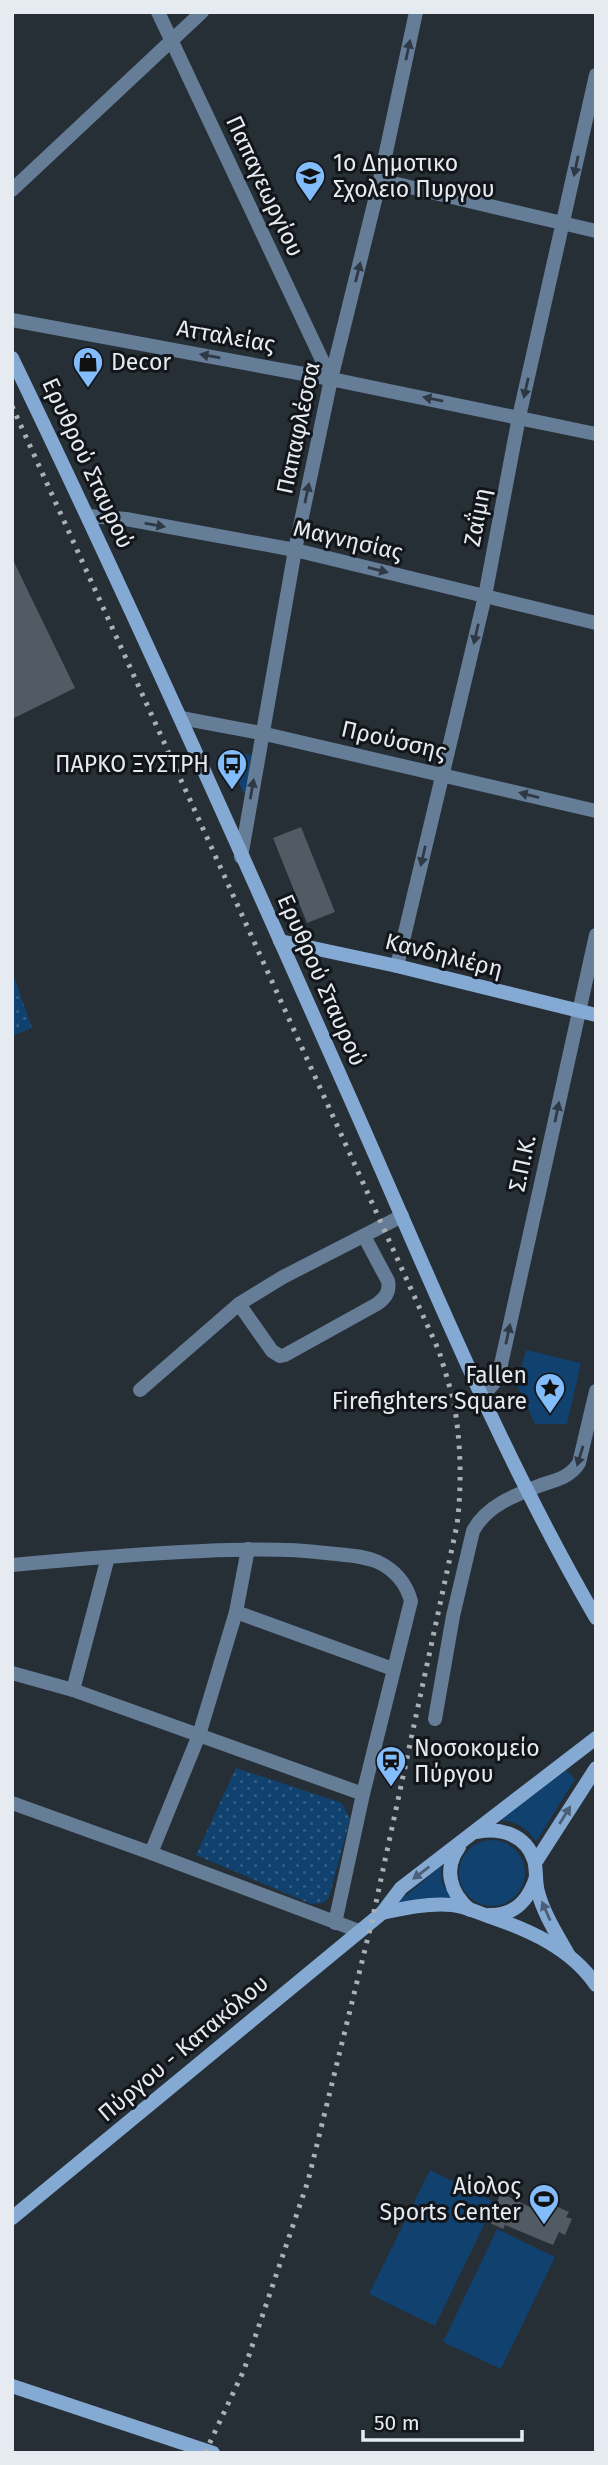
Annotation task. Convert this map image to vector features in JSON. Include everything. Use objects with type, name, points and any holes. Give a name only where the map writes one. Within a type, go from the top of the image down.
[{"type":"main road","name":"Ερυθρού Σταυρού","points":[[12,358],[181,718],[240,857],[482,1396],[568,1570],[596,1618]]},
{"type":"main road","name":"Κανδηλιέρη","points":[[280,941],[397,966],[596,1015]]},
{"type":"main road","points":[[568,1570],[596,1597]]},
{"type":"main road","name":"Πύργου - Κατακόλου","points":[[12,2218],[382,1913],[401,1888],[596,1738]]},
{"type":"main road","name":"Πύργου - Κατακόλου","points":[[382,1913],[454,1905],[498,1915],[517,1907],[531,1891],[535,1870],[596,1768]]},
{"type":"main road","name":"Πύργου - Κατακόλου","points":[[477,1912],[460,1901],[449,1875],[456,1849],[466,1839],[478,1832],[492,1829],[507,1832],[529,1849],[535,1870]]},
{"type":"main road","points":[[535,1870],[543,1905],[569,1956]]},
{"type":"main road","points":[[477,1912],[524,1928],[569,1956],[596,1985]]},
{"type":"main road","points":[[12,2386],[213,2453]]},
{"type":"street","name":"Παπαγεωργίου","points":[[158,12],[331,379]]},
{"type":"street","points":[[12,190],[202,12]]},
{"type":"street","name":"Παπαφλέσσα","points":[[240,857],[295,550],[331,379],[380,180],[416,12]]},
{"type":"street","name":"Ζαΐμη","points":[[397,966],[485,596],[519,417],[596,75]]},
{"type":"street","points":[[380,180],[596,231]]},
{"type":"street","name":"Ατταλείας","points":[[12,320],[331,379],[596,434]]},
{"type":"street","name":"Μαγνησίας","points":[[88,516],[125,519],[295,550],[596,623]]},
{"type":"street","name":"Προύσσης","points":[[181,718],[261,733],[596,811]]},
{"type":"street","name":"Σ.Π.Κ.","points":[[482,1396],[494,1383],[500,1369],[596,935]]},
{"type":"street","points":[[140,1390],[239,1304],[283,1277],[402,1216]]},
{"type":"street","points":[[239,1304],[272,1351],[280,1356],[285,1355],[377,1304],[386,1295],[388,1281],[364,1236]]},
{"type":"street","points":[[435,1719],[453,1616],[472,1531],[488,1510],[573,1472],[579,1463],[596,1391]]},
{"type":"street","points":[[151,1853],[200,1735],[236,1612],[248,1549]]},
{"type":"street","points":[[13,1567],[108,1557],[295,1549],[355,1556],[378,1562],[399,1577],[408,1589],[411,1601],[363,1794],[335,1923]]},
{"type":"street","points":[[72,1690],[108,1557]]},
{"type":"street","points":[[236,1612],[393,1669]]},
{"type":"street","points":[[12,1674],[72,1690],[363,1794]]},
{"type":"street","points":[[12,1803],[359,1931]]},
{"type":"shaded area","points":[[234,751],[254,756],[247,793],[243,792],[228,758]]},
{"type":"shaded area","points":[[12,971],[32,1028],[12,1036]]},
{"type":"shaded area","points":[[526,1350],[581,1363],[567,1424],[535,1424],[517,1385]]},
{"type":"shaded area","points":[[236,1768],[342,1803],[350,1819],[329,1897],[323,1903],[311,1904],[196,1855]]},
{"type":"shaded area","points":[[566,1770],[575,1779],[536,1842],[521,1826],[501,1820]]},
{"type":"shaded area","points":[[498,1840],[516,1849],[523,1860],[523,1886],[516,1897],[505,1904],[486,1906],[468,1897],[461,1886],[459,1867],[468,1849],[479,1842]]},
{"type":"shaded area","points":[[441,1866],[442,1883],[454,1902],[397,1903]]},
{"type":"shaded area","points":[[430,2170],[495,2202],[435,2326],[369,2294]]},
{"type":"shaded area","points":[[497,2229],[555,2257],[501,2369],[443,2342]]},
{"type":"building","points":[[12,558],[75,688],[12,719]]},
{"type":"building","points":[[301,827],[335,912],[307,923],[273,838]]},
{"type":"building","name":"Αίολος Sports Center","points":[[501,2193],[538,2211],[542,2200],[569,2212],[566,2217],[572,2219],[565,2235],[559,2232],[553,2245],[505,2225],[503,2229],[488,2222]]},
{"type":"railway","points":[[12,406],[439,1351],[454,1404],[458,1434],[460,1479],[457,1525],[372,1921],[308,2181],[244,2370],[205,2453]]},
{"type":"place","name":"1ο Δημοτικο Σχολειο Πυργου","points":[[310,203]]},
{"type":"place","name":"Decor","points":[[88,389]]},
{"type":"place","name":"ΠΑΡΚΟ ΞΥΣΤΡΗ","points":[[232,791]]},
{"type":"place","name":"Fallen Firefighters Square","points":[[550,1415]]},
{"type":"place","name":"Νοσοκομείο Πύργου","points":[[391,1788]]},
{"type":"place","name":"Αίολος Sports Center","points":[[544,2226]]}]
